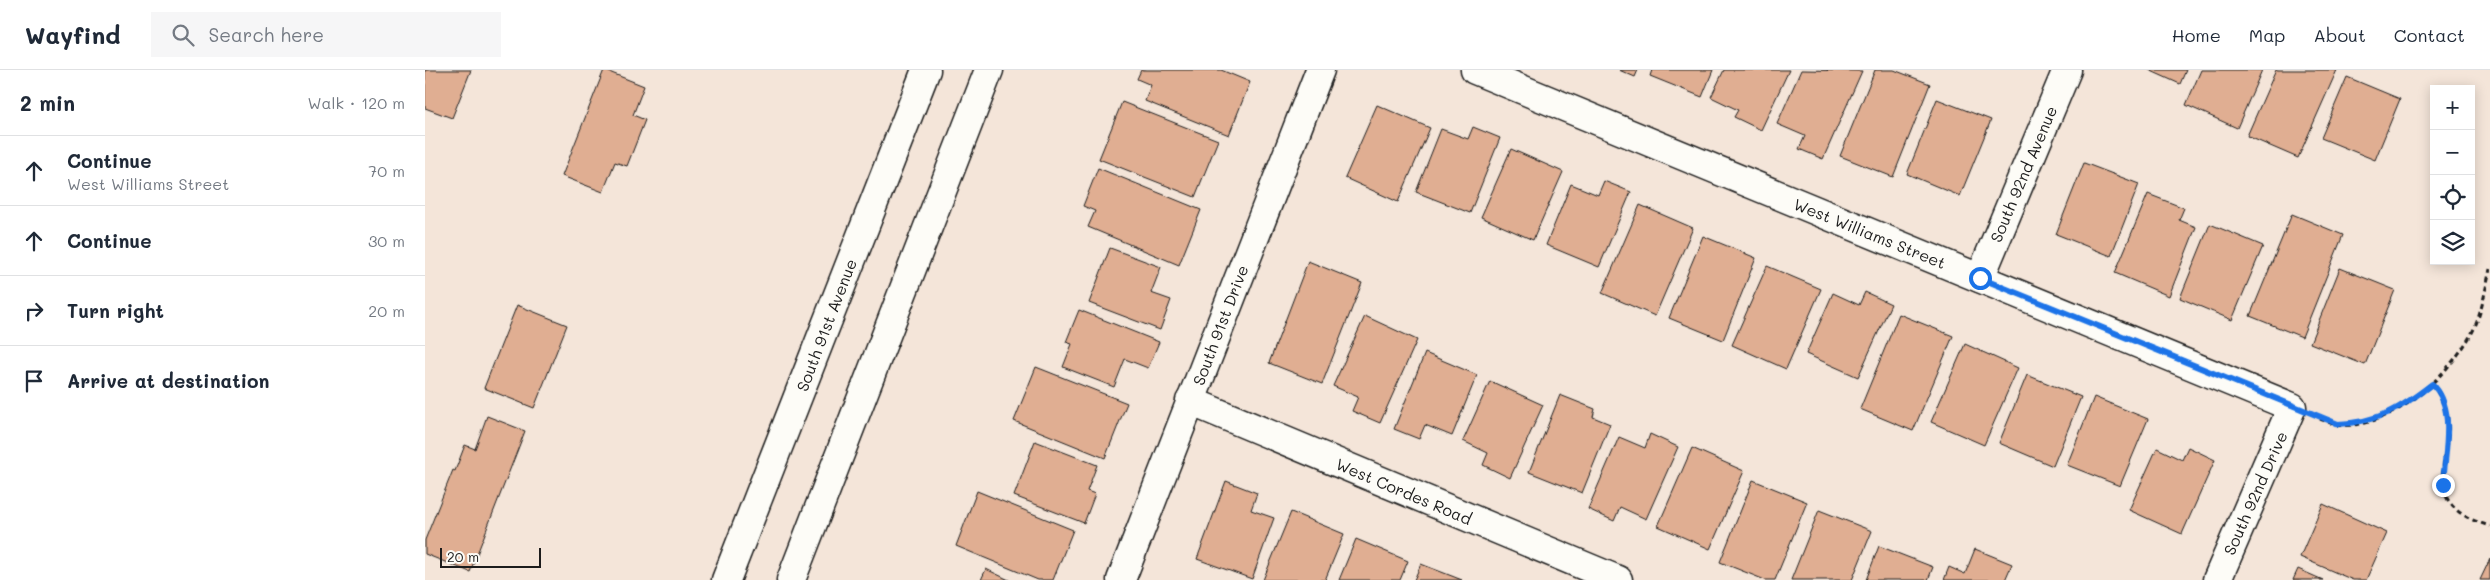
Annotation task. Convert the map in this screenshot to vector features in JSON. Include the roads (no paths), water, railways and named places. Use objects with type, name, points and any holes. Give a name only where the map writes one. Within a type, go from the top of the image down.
[{"type":"street","name":"South 91st Avenue","points":[[726,580],[926,70]]},
{"type":"street","points":[[791,580],[989,70]]},
{"type":"street","name":"South 91st Drive","points":[[1121,580],[1320,70]]},
{"type":"street","name":"West Williams Street","points":[[1475,70],[2292,407]]},
{"type":"street","name":"South 92nd Avenue","points":[[1980,278],[2067,70]]},
{"type":"street","name":"West Cordes Road","points":[[1190,401],[1618,580]]},
{"type":"street","name":"South 92nd Drive","points":[[2217,580],[2292,407]]}]
